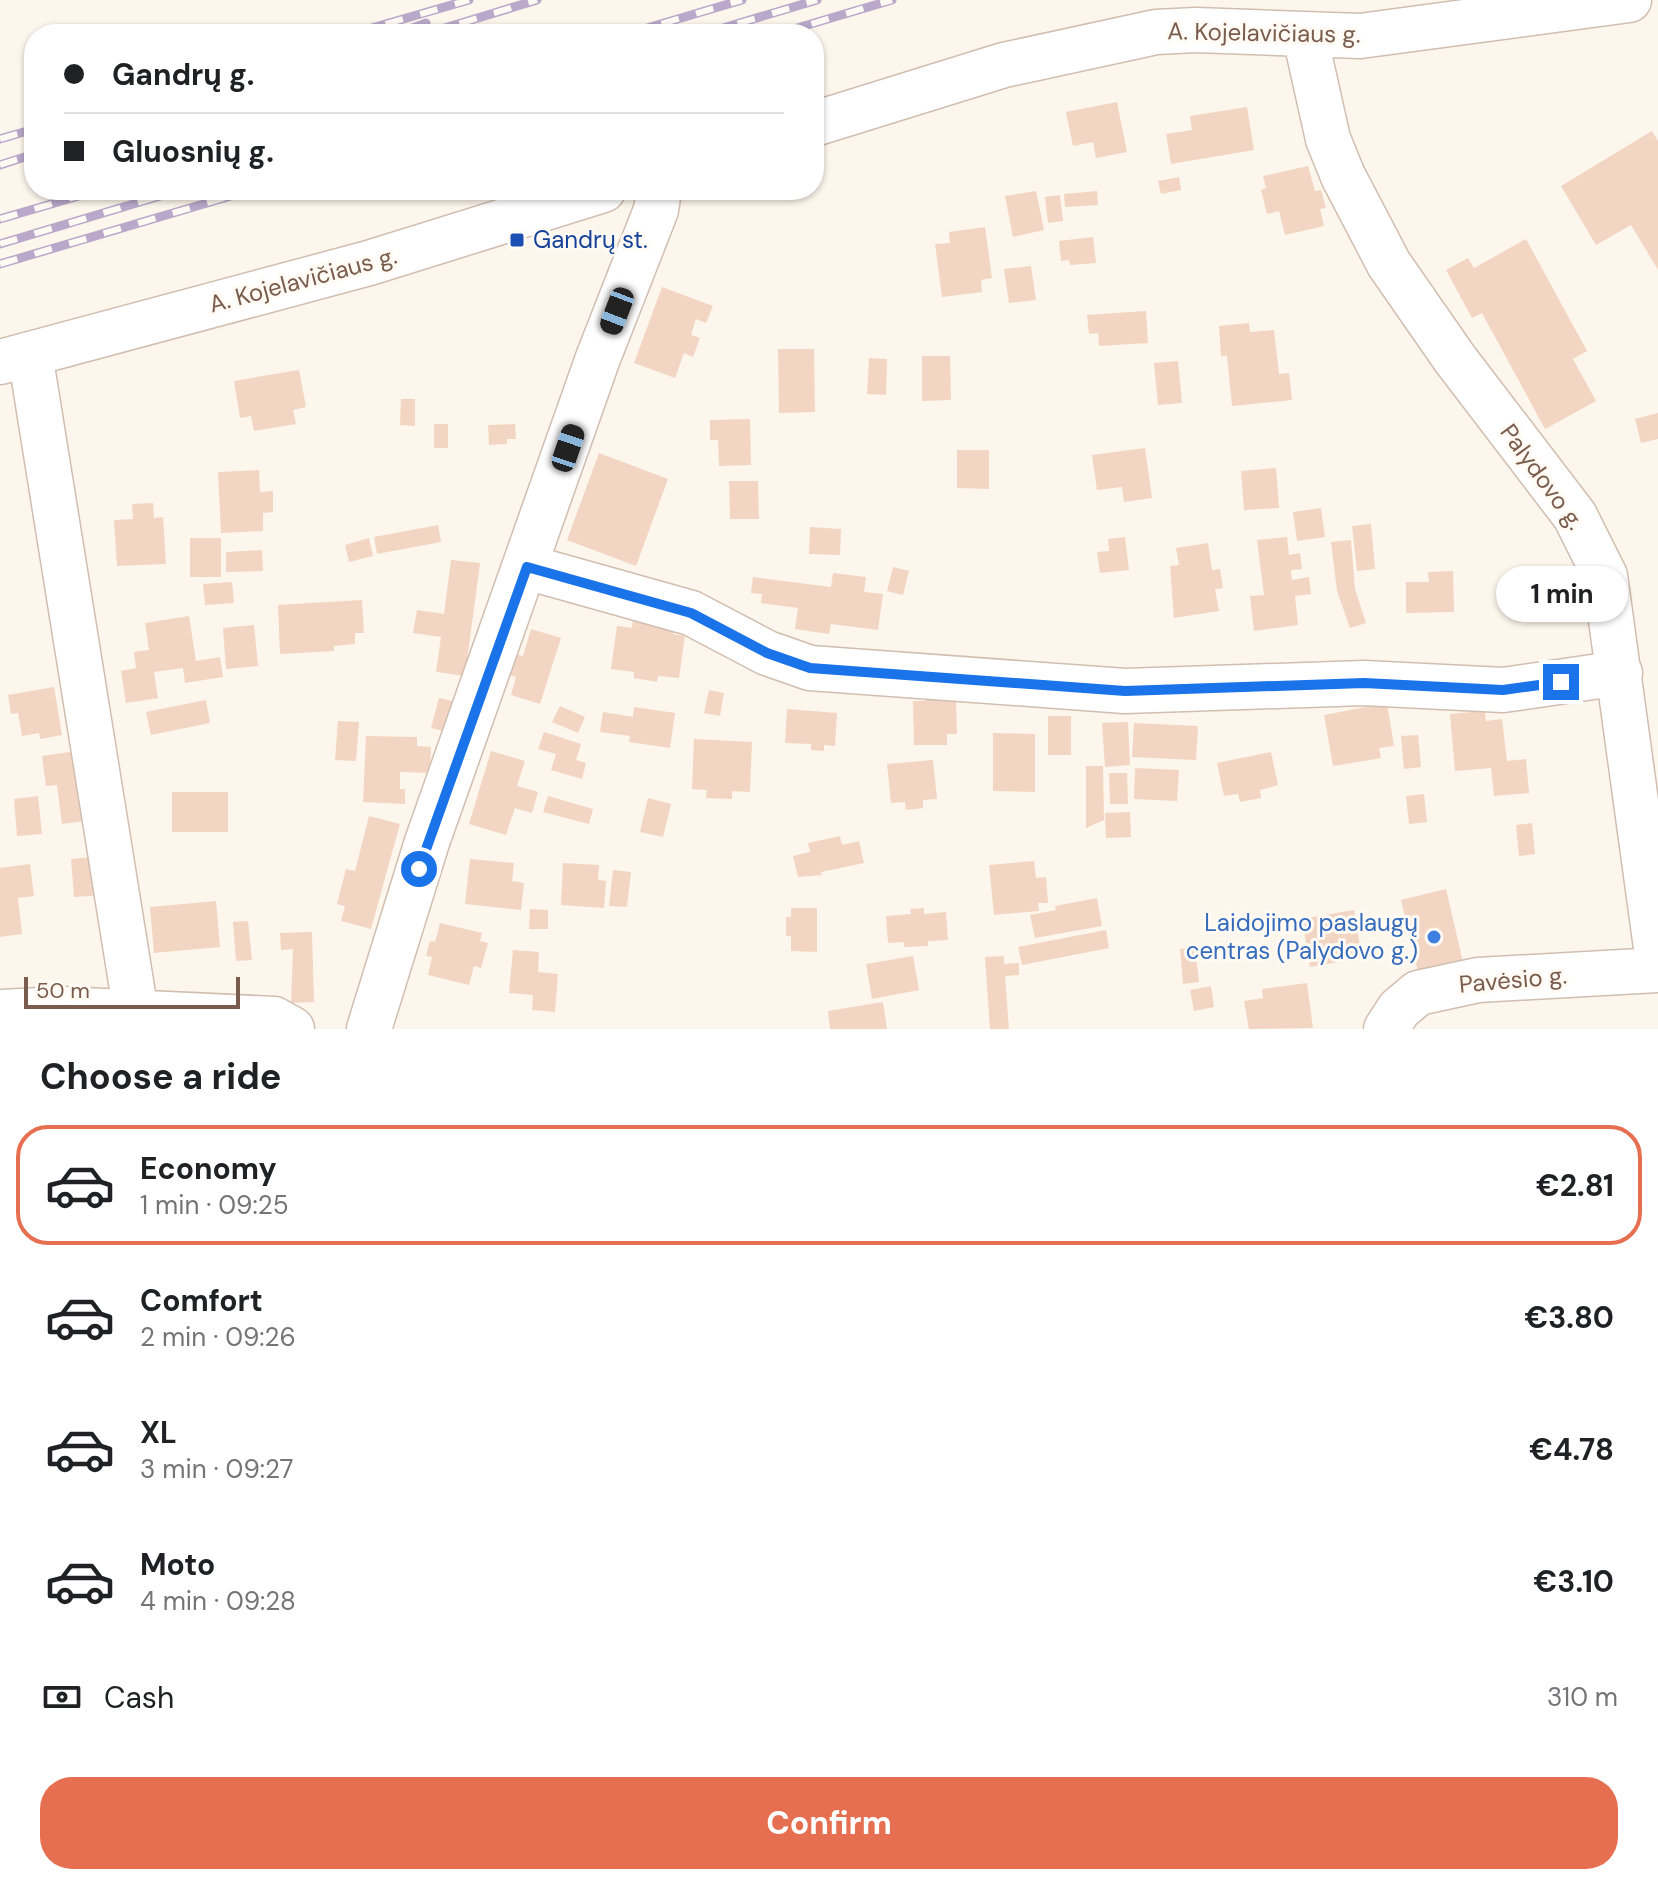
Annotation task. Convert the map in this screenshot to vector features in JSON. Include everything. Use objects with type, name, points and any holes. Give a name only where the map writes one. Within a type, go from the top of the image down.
[{"type":"street","name":"A. Kojelavičiaus g.","points":[[824,121],[1004,65],[1156,32],[1196,30],[1360,36],[1629,0]]},
{"type":"street","name":"Palydovo g.","points":[[1305,36],[1328,139],[1343,176],[1389,264],[1455,359],[1575,516],[1605,576],[1658,962]]},
{"type":"street","name":"A. Kojelavičiaus g.","points":[[15,358],[369,263],[571,200]]},
{"type":"street","points":[[369,1029],[427,842],[527,567],[598,358],[658,200]]},
{"type":"street","points":[[15,358],[136,1013]]},
{"type":"street","points":[[527,567],[691,613],[767,653],[810,668],[1125,691],[1364,683],[1503,690],[1620,673]]},
{"type":"street","name":"Pavėsio g.","points":[[1386,1029],[1399,1009],[1418,993],[1463,983],[1658,970]]},
{"type":"street","points":[[0,1012],[62,1009],[274,1019],[292,1029]]},
{"type":"building","points":[[1117,102],[1127,152],[1096,158],[1093,142],[1073,146],[1066,112]]},
{"type":"building","points":[[1247,107],[1254,150],[1171,164],[1166,134],[1192,130],[1190,116]]},
{"type":"building","points":[[1652,131],[1658,141],[1658,270],[1631,225],[1596,245],[1561,186]]},
{"type":"building","points":[[1308,166],[1315,191],[1321,190],[1326,208],[1320,209],[1324,226],[1285,235],[1279,211],[1267,214],[1261,190],[1266,188],[1263,176]]},
{"type":"building","points":[[1179,177],[1181,190],[1161,194],[1158,181]]},
{"type":"building","points":[[1036,191],[1044,230],[1013,237],[1005,196]]},
{"type":"building","points":[[1097,191],[1098,205],[1065,207],[1064,194]]},
{"type":"building","points":[[1060,195],[1063,221],[1048,223],[1045,197]]},
{"type":"building","points":[[985,227],[992,278],[981,280],[982,292],[942,297],[935,244],[950,243],[949,232]]},
{"type":"building","points":[[1093,237],[1096,263],[1070,265],[1069,260],[1061,261],[1059,241]]},
{"type":"building","points":[[1526,239],[1587,351],[1573,359],[1596,401],[1545,429],[1482,313],[1472,318],[1446,270],[1468,258],[1474,268]]},
{"type":"building","points":[[1031,266],[1036,300],[1009,303],[1004,269]]},
{"type":"building","points":[[662,287],[713,306],[706,323],[696,319],[691,335],[700,338],[693,357],[684,353],[675,378],[634,363]]},
{"type":"building","points":[[1146,311],[1148,343],[1099,346],[1098,333],[1089,334],[1087,315]]},
{"type":"building","points":[[1249,323],[1250,332],[1274,330],[1279,374],[1289,373],[1292,400],[1232,406],[1227,356],[1221,356],[1219,326]]},
{"type":"building","points":[[778,349],[814,349],[815,412],[779,413]]},
{"type":"building","points":[[922,356],[950,356],[951,400],[922,401]]},
{"type":"building","points":[[869,358],[887,359],[886,395],[867,394]]},
{"type":"building","points":[[1178,361],[1182,403],[1158,405],[1154,363]]},
{"type":"building","points":[[299,370],[306,407],[293,410],[296,424],[254,431],[251,416],[240,418],[234,381]]},
{"type":"building","points":[[401,399],[415,399],[415,426],[400,425]]},
{"type":"building","points":[[1658,413],[1658,439],[1641,443],[1635,419]]},
{"type":"building","points":[[750,419],[751,465],[719,466],[718,440],[710,440],[710,420]]},
{"type":"building","points":[[434,424],[448,424],[448,448],[434,448]]},
{"type":"building","points":[[515,424],[516,439],[507,439],[507,444],[489,445],[488,425]]},
{"type":"building","points":[[1145,448],[1152,498],[1124,502],[1122,487],[1097,490],[1092,455]]},
{"type":"building","points":[[957,450],[989,450],[989,489],[957,488]]},
{"type":"building","points":[[599,453],[668,479],[636,566],[567,540]]},
{"type":"building","points":[[1276,468],[1279,508],[1244,510],[1241,471]]},
{"type":"building","points":[[259,470],[260,492],[273,491],[273,512],[263,513],[263,531],[221,533],[218,472]]},
{"type":"building","points":[[729,481],[758,481],[759,519],[730,519]]},
{"type":"building","points":[[153,503],[154,518],[163,517],[166,564],[117,566],[114,520],[133,519],[132,504]]},
{"type":"building","points":[[1321,508],[1325,537],[1297,541],[1293,512]]},
{"type":"building","points":[[1371,524],[1375,569],[1357,571],[1352,526]]},
{"type":"building","points":[[438,525],[441,542],[377,554],[374,537]]},
{"type":"building","points":[[810,527],[841,529],[840,555],[809,554]]},
{"type":"building","points":[[1125,537],[1129,570],[1100,573],[1097,552],[1109,551],[1108,539]]},
{"type":"building","points":[[1287,537],[1289,555],[1300,553],[1302,569],[1291,570],[1292,580],[1309,577],[1311,594],[1295,596],[1298,625],[1254,631],[1250,596],[1264,595],[1257,540]]},
{"type":"building","points":[[190,538],[221,538],[221,577],[190,577]]},
{"type":"building","points":[[369,538],[373,556],[349,562],[345,545]]},
{"type":"building","points":[[1351,540],[1355,589],[1366,623],[1350,628],[1337,591],[1331,542]]},
{"type":"building","points":[[1208,543],[1212,570],[1220,569],[1223,588],[1215,589],[1219,611],[1174,618],[1170,566],[1179,565],[1176,548]]},
{"type":"building","points":[[262,550],[263,571],[226,572],[226,552]]},
{"type":"building","points":[[451,560],[480,563],[465,676],[436,672],[441,637],[413,633],[417,610],[444,614]]},
{"type":"building","points":[[893,567],[909,571],[903,595],[887,591]]},
{"type":"building","points":[[1453,571],[1454,612],[1406,613],[1406,582],[1429,582],[1428,572]]},
{"type":"building","points":[[833,573],[866,577],[864,592],[883,594],[878,630],[831,624],[829,634],[795,629],[798,608],[761,603],[762,594],[751,593],[753,577],[831,587]]},
{"type":"building","points":[[232,582],[234,603],[205,605],[203,584]]},
{"type":"building","points":[[362,600],[364,633],[355,633],[355,644],[334,646],[334,651],[280,654],[278,605]]},
{"type":"building","points":[[189,616],[196,661],[220,657],[223,677],[185,683],[183,668],[154,672],[158,698],[126,703],[121,671],[136,668],[134,652],[149,650],[145,623]]},
{"type":"building","points":[[633,618],[675,624],[673,634],[685,636],[679,678],[658,676],[657,682],[634,678],[634,672],[611,669],[617,626],[632,628]]},
{"type":"building","points":[[254,625],[258,666],[226,669],[223,628]]},
{"type":"building","points":[[531,629],[561,638],[540,704],[511,695],[516,677],[508,675],[515,654],[523,656]]},
{"type":"building","points":[[54,687],[62,735],[40,739],[39,733],[22,736],[18,713],[11,714],[8,695]]},
{"type":"building","points":[[709,690],[724,693],[720,716],[704,713]]},
{"type":"building","points":[[943,694],[943,701],[956,701],[957,734],[947,734],[947,745],[914,745],[913,701],[925,701],[925,695]]},
{"type":"building","points":[[439,698],[456,702],[447,732],[431,728]]},
{"type":"building","points":[[206,700],[210,723],[151,735],[146,712]]},
{"type":"building","points":[[1387,703],[1394,746],[1379,748],[1381,758],[1333,766],[1324,715]]},
{"type":"building","points":[[560,706],[585,717],[578,733],[552,722]]},
{"type":"building","points":[[634,707],[675,713],[670,748],[629,742],[630,736],[600,732],[603,712],[633,717]]},
{"type":"building","points":[[787,709],[837,713],[835,746],[824,745],[824,751],[811,750],[811,744],[785,743]]},
{"type":"building","points":[[1485,711],[1486,721],[1502,719],[1507,761],[1526,759],[1529,793],[1494,796],[1491,768],[1455,771],[1450,714]]},
{"type":"building","points":[[1048,716],[1071,716],[1071,755],[1048,755]]},
{"type":"building","points":[[338,721],[359,722],[356,761],[335,760]]},
{"type":"building","points":[[1128,722],[1130,765],[1105,767],[1102,723]]},
{"type":"building","points":[[1134,723],[1198,726],[1196,760],[1132,757]]},
{"type":"building","points":[[544,732],[581,744],[576,760],[586,763],[582,779],[551,770],[556,754],[538,749]]},
{"type":"building","points":[[993,733],[1035,734],[1035,792],[993,791]]},
{"type":"building","points":[[1418,735],[1421,767],[1404,769],[1401,736]]},
{"type":"building","points":[[366,736],[417,737],[417,746],[431,747],[430,773],[400,772],[400,789],[405,789],[405,804],[363,802]]},
{"type":"building","points":[[694,739],[752,742],[750,792],[732,791],[732,799],[706,798],[707,790],[692,789]]},
{"type":"building","points":[[83,750],[92,820],[62,824],[57,785],[46,786],[42,756]]},
{"type":"building","points":[[491,751],[525,761],[517,786],[538,792],[532,813],[515,808],[506,835],[469,824]]},
{"type":"building","points":[[1271,752],[1278,785],[1260,790],[1261,798],[1240,802],[1238,794],[1224,796],[1217,763]]},
{"type":"building","points":[[933,760],[937,799],[923,800],[923,808],[906,810],[905,802],[891,803],[887,764]]},
{"type":"building","points":[[1086,766],[1103,766],[1104,820],[1086,828]]},
{"type":"building","points":[[1135,768],[1179,770],[1177,801],[1134,799]]},
{"type":"building","points":[[1109,773],[1127,773],[1128,804],[1110,804]]},
{"type":"building","points":[[172,792],[228,792],[228,832],[172,832]]},
{"type":"building","points":[[1424,794],[1427,822],[1409,824],[1406,796]]},
{"type":"building","points":[[38,796],[42,834],[17,836],[14,799]]},
{"type":"building","points":[[548,796],[593,809],[589,824],[543,812]]},
{"type":"building","points":[[648,798],[671,804],[663,837],[640,832]]},
{"type":"building","points":[[1130,812],[1131,837],[1106,838],[1105,813]]},
{"type":"building","points":[[369,816],[400,824],[371,929],[341,921],[345,906],[337,904],[346,869],[355,871]]},
{"type":"building","points":[[1532,823],[1535,854],[1519,856],[1516,825]]},
{"type":"building","points":[[840,836],[842,845],[859,841],[864,863],[821,872],[822,875],[798,877],[793,856],[810,852],[808,843]]},
{"type":"building","points":[[101,856],[105,895],[74,897],[71,859]]},
{"type":"building","points":[[470,859],[514,863],[512,881],[524,883],[521,910],[465,904]]},
{"type":"building","points":[[1034,861],[1036,878],[1046,877],[1048,903],[1038,903],[1039,911],[994,915],[989,865]]},
{"type":"building","points":[[563,863],[599,865],[598,880],[606,881],[604,908],[561,905]]},
{"type":"building","points":[[30,864],[34,896],[18,898],[22,934],[0,937],[0,868]]},
{"type":"building","points":[[613,870],[631,872],[627,907],[609,906]]},
{"type":"building","name":"Laidojimo paslaugų centras (Palydovo g.)","points":[[1446,889],[1466,975],[1421,985],[1401,900]]},
{"type":"building","points":[[1097,898],[1102,926],[1035,938],[1030,915],[1056,910],[1055,906]]},
{"type":"building","points":[[216,901],[220,947],[154,953],[150,907]]},
{"type":"building","points":[[791,908],[817,908],[817,952],[791,951],[791,936],[786,936],[786,917],[791,917]]},
{"type":"building","points":[[924,908],[924,914],[946,912],[948,940],[928,941],[928,946],[904,947],[904,942],[888,943],[886,916],[911,914],[910,909]]},
{"type":"building","points":[[530,909],[548,910],[548,929],[529,929]]},
{"type":"building","points":[[1354,910],[1362,958],[1310,967],[1302,919]]},
{"type":"building","points":[[248,921],[252,960],[236,961],[233,922]]},
{"type":"building","points":[[440,923],[482,933],[480,941],[488,943],[481,968],[474,966],[469,985],[428,975],[432,957],[426,956],[430,941],[435,942]]},
{"type":"building","points":[[1106,930],[1109,948],[1022,965],[1018,947]]},
{"type":"building","points":[[312,932],[314,1002],[291,1003],[293,949],[281,950],[280,933]]},
{"type":"building","points":[[1195,947],[1199,982],[1183,984],[1180,949]]},
{"type":"building","points":[[513,950],[539,952],[538,972],[558,974],[555,1012],[532,1010],[533,995],[509,993]]},
{"type":"building","points":[[913,956],[919,990],[872,999],[866,964]]},
{"type":"building","points":[[1004,956],[1004,964],[1019,963],[1019,975],[1005,976],[1009,1029],[990,1029],[985,957]]},
{"type":"building","points":[[1307,983],[1313,1028],[1249,1029],[1244,1001],[1263,998],[1262,989]]},
{"type":"building","points":[[1211,986],[1214,1007],[1194,1011],[1190,990]]},
{"type":"building","points":[[883,1002],[887,1029],[830,1029],[828,1011]]},
{"type":"railway","points":[[386,24],[469,0]]},
{"type":"railway","points":[[458,24],[537,0]]},
{"type":"railway","points":[[661,24],[742,0]]},
{"type":"railway","points":[[737,24],[817,0]]},
{"type":"railway","points":[[811,24],[892,0]]},
{"type":"railway","points":[[0,139],[24,132]]},
{"type":"railway","points":[[0,165],[24,157]]},
{"type":"railway","points":[[0,219],[65,200]]},
{"type":"railway","points":[[0,244],[147,200]]},
{"type":"railway","points":[[0,264],[217,200]]},
{"type":"place","name":"Gandrų st.","points":[[517,240]]},
{"type":"place","name":"Laidojimo paslaugų centras (Palydovo g.)","points":[[1434,937]]},
{"type":"route","points":[[419,869],[527,567],[691,613],[767,653],[810,668],[1020,686],[1125,691],[1364,683],[1503,690],[1561,682]]}]
